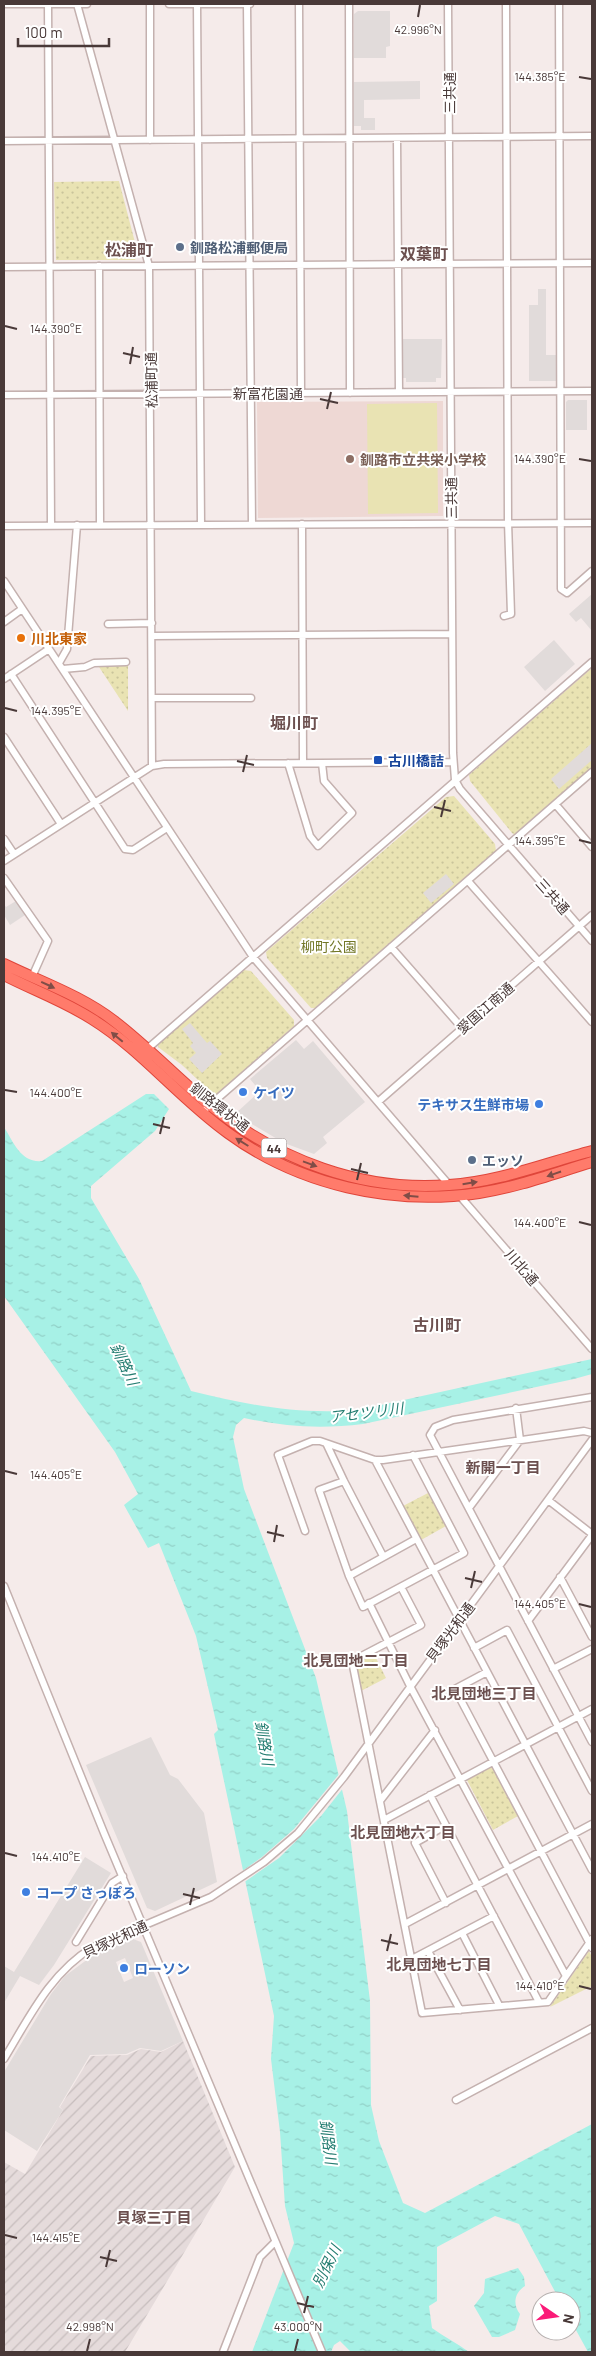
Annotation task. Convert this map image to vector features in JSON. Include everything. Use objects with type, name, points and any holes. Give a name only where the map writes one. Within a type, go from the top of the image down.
[{"type":"highway","name":"釧路環状通","points":[[4,964],[96,1009],[113,1020],[143,1052],[206,1109],[228,1133],[256,1150],[300,1172],[322,1180],[350,1188],[395,1195],[421,1197],[460,1195],[530,1182],[592,1162]]},
{"type":"highway","name":"釧路環状通","points":[[4,975],[91,1018],[143,1052]]},
{"type":"highway","name":"釧路環状通","points":[[206,1109],[261,1142],[325,1169],[396,1184],[450,1185],[506,1176],[592,1151]]},
{"type":"street","points":[[4,4],[88,4]]},
{"type":"street","points":[[48,4],[51,525]]},
{"type":"street","name":"松浦町通","points":[[77,4],[149,266],[152,766]]},
{"type":"street","points":[[150,4],[150,140]]},
{"type":"street","points":[[169,4],[248,4],[252,525]]},
{"type":"street","points":[[197,4],[201,525]]},
{"type":"street","points":[[299,4],[301,392]]},
{"type":"street","points":[[349,4],[350,393]]},
{"type":"street","name":"三共通","points":[[448,4],[453,762],[455,780],[460,789],[592,941]]},
{"type":"street","points":[[504,616],[510,614],[507,391],[506,4]]},
{"type":"street","points":[[559,4],[561,589],[567,592],[592,571]]},
{"type":"street","points":[[4,141],[450,139],[592,136]]},
{"type":"street","points":[[397,139],[399,392]]},
{"type":"street","points":[[4,267],[592,263]]},
{"type":"street","points":[[99,266],[100,525]]},
{"type":"street","name":"新富花園通","points":[[4,395],[592,391]]},
{"type":"street","points":[[4,526],[592,522]]},
{"type":"street","points":[[302,524],[303,763]]},
{"type":"street","points":[[77,526],[67,649],[61,666],[86,667],[94,663],[126,662]]},
{"type":"street","name":"川北通","points":[[4,581],[253,957],[592,1349]]},
{"type":"street","points":[[4,622],[22,609]]},
{"type":"street","points":[[108,624],[152,623]]},
{"type":"street","points":[[152,636],[452,634]]},
{"type":"street","points":[[4,679],[49,649]]},
{"type":"street","points":[[143,1052],[592,662]]},
{"type":"street","points":[[11,674],[125,849],[133,850],[168,828]]},
{"type":"street","points":[[152,698],[251,698]]},
{"type":"street","points":[[4,737],[61,824]]},
{"type":"street","points":[[4,861],[152,766],[164,764],[453,762]]},
{"type":"street","points":[[288,763],[310,836],[318,846],[352,813],[324,781],[322,763]]},
{"type":"street","points":[[206,1109],[592,772]]},
{"type":"street","points":[[556,805],[592,847]]},
{"type":"street","points":[[4,839],[14,854]]},
{"type":"street","points":[[4,878],[48,941],[32,977]]},
{"type":"street","points":[[468,881],[540,960],[592,1022]]},
{"type":"street","name":"愛国江南通","points":[[379,1101],[592,915]]},
{"type":"street","points":[[391,947],[462,1028]]},
{"type":"street","points":[[592,1397],[516,1408],[453,1420],[435,1427],[430,1435],[592,1742]]},
{"type":"street","points":[[469,1508],[520,1440],[516,1408]]},
{"type":"street","points":[[305,1531],[278,1455],[312,1442],[320,1442],[374,1460],[584,1431],[592,1434]]},
{"type":"street","name":"貝塚光和通","points":[[4,2059],[43,1994],[70,1963],[93,1947],[211,1897],[287,1844],[344,1777],[592,1440]]},
{"type":"street","points":[[327,1445],[383,1556]]},
{"type":"street","points":[[344,1481],[319,1490],[363,1607],[464,1553],[413,1455]]},
{"type":"street","points":[[374,1460],[592,1870]]},
{"type":"street","points":[[528,1621],[592,1534],[548,1500]]},
{"type":"street","points":[[350,1576],[416,1539]]},
{"type":"street","points":[[560,1578],[592,1636]]},
{"type":"street","points":[[4,1586],[122,1876],[322,2352]]},
{"type":"street","points":[[401,1587],[421,1625],[352,1661],[422,2013],[548,2002],[591,1943],[455,1689],[486,1672]]},
{"type":"street","points":[[369,1603],[410,1686],[566,1976]]},
{"type":"street","points":[[474,1648],[507,1630],[592,1791]]},
{"type":"street","points":[[553,1669],[592,1649]]},
{"type":"street","points":[[384,1820],[592,1709]]},
{"type":"street","points":[[380,1801],[435,1730]]},
{"type":"street","points":[[430,1795],[539,2002]]},
{"type":"street","points":[[405,1924],[592,1824]]},
{"type":"street","points":[[445,1826],[415,1843],[446,1903]]},
{"type":"street","points":[[76,1942],[112,1883],[122,1876]]},
{"type":"street","points":[[412,1959],[494,1916]]},
{"type":"street","points":[[462,1933],[499,2005]]},
{"type":"street","points":[[428,1951],[460,2010]]},
{"type":"street","points":[[456,2100],[592,2028]]},
{"type":"street","points":[[223,2352],[260,2257],[275,2242]]},
{"type":"shaded area","points":[[358,11],[390,11],[390,46],[386,47],[386,58],[354,58],[354,14]]},
{"type":"shaded area","points":[[420,81],[420,99],[364,100],[364,118],[375,118],[375,130],[361,130],[361,126],[354,126],[354,82]]},
{"type":"shaded area","points":[[538,289],[546,289],[546,355],[556,355],[556,381],[529,381],[529,305],[538,305]]},
{"type":"shaded area","points":[[402,339],[442,339],[441,378],[436,378],[436,382],[406,382],[406,378],[402,378]]},
{"type":"shaded area","points":[[568,400],[587,400],[587,430],[566,430],[566,402]]},
{"type":"shaded area","name":"釧路市立共栄小学校","points":[[443,401],[443,516],[258,518],[257,402]]},
{"type":"shaded area","points":[[592,594],[592,631],[581,618],[576,622],[569,614]]},
{"type":"shaded area","points":[[554,640],[575,664],[545,691],[524,667]]},
{"type":"shaded area","points":[[592,743],[592,760],[559,789],[551,779]]},
{"type":"shaded area","points":[[446,874],[454,884],[431,903],[423,893]]},
{"type":"shaded area","points":[[16,901],[25,915],[10,925],[4,915],[4,904],[6,907]]},
{"type":"shaded area","points":[[190,1023],[207,1043],[210,1041],[222,1054],[202,1073],[189,1059],[196,1053],[190,1046],[193,1043],[182,1029]]},
{"type":"shaded area","points":[[296,1040],[304,1049],[313,1041],[365,1102],[323,1137],[327,1143],[314,1154],[284,1143],[235,1114],[260,1091],[250,1079]]},
{"type":"shaded area","points":[[151,1737],[170,1775],[178,1779],[204,1813],[217,1882],[155,1911],[147,1908],[86,1765]]},
{"type":"shaded area","points":[[85,1857],[111,1873],[54,1965],[39,1985],[20,1976],[4,2003],[4,1966],[14,1972]]},
{"type":"shaded area","points":[[133,1939],[141,1942],[183,2041],[161,2051],[140,2048],[126,2054],[90,2055],[59,2107],[63,2110],[37,2151],[4,2130],[4,2072],[51,1994],[65,1976],[92,1956]],"holes":[[[125,1958],[133,1978],[124,1982],[116,1962]]]},
{"type":"shaded area","points":[[183,2041],[235,2167],[125,2352],[4,2352],[4,2162],[25,2174],[63,2110],[60,2107],[91,2056],[127,2055],[141,2049],[161,2052]]},
{"type":"green space","points":[[119,181],[138,254],[135,260],[56,260],[54,182]]},
{"type":"green space","points":[[437,403],[438,513],[368,514],[367,404]]},
{"type":"green space","points":[[101,665],[128,665],[128,711],[99,667]]},
{"type":"green space","points":[[592,668],[592,767],[515,835],[470,781],[469,775]]},
{"type":"green space","name":"柳町公園","points":[[454,796],[495,844],[496,851],[315,1008],[311,1008],[267,958],[266,952],[446,797]]},
{"type":"green space","points":[[244,970],[251,971],[294,1020],[294,1026],[215,1096],[182,1065],[158,1047],[158,1043]]},
{"type":"green space","points":[[214,1114],[282,1157],[431,1192],[364,1186],[320,1175],[278,1158],[258,1147],[214,1116]]},
{"type":"green space","points":[[567,1162],[567,1165],[540,1174],[479,1187],[478,1184]]},
{"type":"green space","points":[[428,1493],[446,1526],[421,1540],[403,1506]]},
{"type":"green space","points":[[374,1654],[386,1678],[361,1691],[356,1663]]},
{"type":"green space","points":[[492,1766],[518,1816],[493,1830],[467,1780]]},
{"type":"green space","points":[[589,1951],[592,1957],[592,1986],[550,2007]]},
{"type":"water","points":[[146,1094],[154,1094],[169,1109],[155,1131],[91,1186],[91,1198],[139,1279],[191,1391],[274,1408],[315,1411],[358,1410],[592,1359],[592,1374],[363,1424],[303,1426],[244,1418],[236,1425],[233,1437],[244,1489],[316,1678],[347,1811],[370,2001],[371,2105],[379,2141],[403,2203],[425,2213],[592,2124],[592,2352],[588,2352],[581,2339],[581,2291],[555,2291],[519,2224],[495,2216],[437,2247],[437,2301],[429,2306],[432,2328],[469,2352],[351,2352],[340,2341],[334,2345],[331,2352],[252,2352],[294,2243],[285,2206],[280,2132],[271,2059],[274,2016],[214,1734],[218,1730],[196,1636],[159,1543],[148,1548],[124,1505],[138,1494],[115,1452],[4,1296],[4,1127],[23,1155],[35,1161],[42,1161]]},
{"type":"water","points":[[518,2268],[524,2277],[525,2286],[517,2295],[515,2302],[520,2314],[515,2330],[499,2337],[492,2337],[474,2306],[484,2293],[485,2279]]},
{"type":"pier","points":[[340,1773],[344,1787],[321,1816],[279,1858],[243,1883],[241,1872],[262,1857],[294,1829]]},
{"type":"place","name":"釧路松浦郵便局","points":[[180,247]]},
{"type":"place","name":"釧路市立共栄小学校","points":[[350,459]]},
{"type":"place","name":"川北東家","points":[[21,638]]},
{"type":"place","name":"古川橋詰","points":[[378,760]]},
{"type":"place","name":"ケイツ","points":[[243,1092]]},
{"type":"place","name":"テキサス生鮮市場","points":[[539,1104]]},
{"type":"place","name":"エッソ","points":[[472,1160]]},
{"type":"place","name":"コープ さっぽろ","points":[[26,1892]]},
{"type":"place","name":"ローソン","points":[[124,1968]]},
{"type":"district","name":"松浦町","points":[[129,249]]},
{"type":"district","name":"双葉町","points":[[424,253]]},
{"type":"district","name":"堀川町","points":[[294,722]]},
{"type":"district","name":"古川町","points":[[437,1324]]},
{"type":"district","name":"新開一丁目","points":[[503,1467]]},
{"type":"district","name":"北見団地二丁目","points":[[356,1660]]},
{"type":"district","name":"北見団地三丁目","points":[[484,1693]]},
{"type":"district","name":"北見団地六丁目","points":[[403,1832]]},
{"type":"district","name":"北見団地七丁目","points":[[439,1964]]},
{"type":"district","name":"貝塚三丁目","points":[[154,2217]]},
{"type":"water label","name":"釧路川","points":[[125,1364]]},
{"type":"water label","name":"アセツリ川","points":[[366,1412]]},
{"type":"water label","name":"釧路川","points":[[265,1743]]},
{"type":"water label","name":"釧路川","points":[[329,2142]]},
{"type":"water label","name":"別保川","points":[[326,2266]]}]
